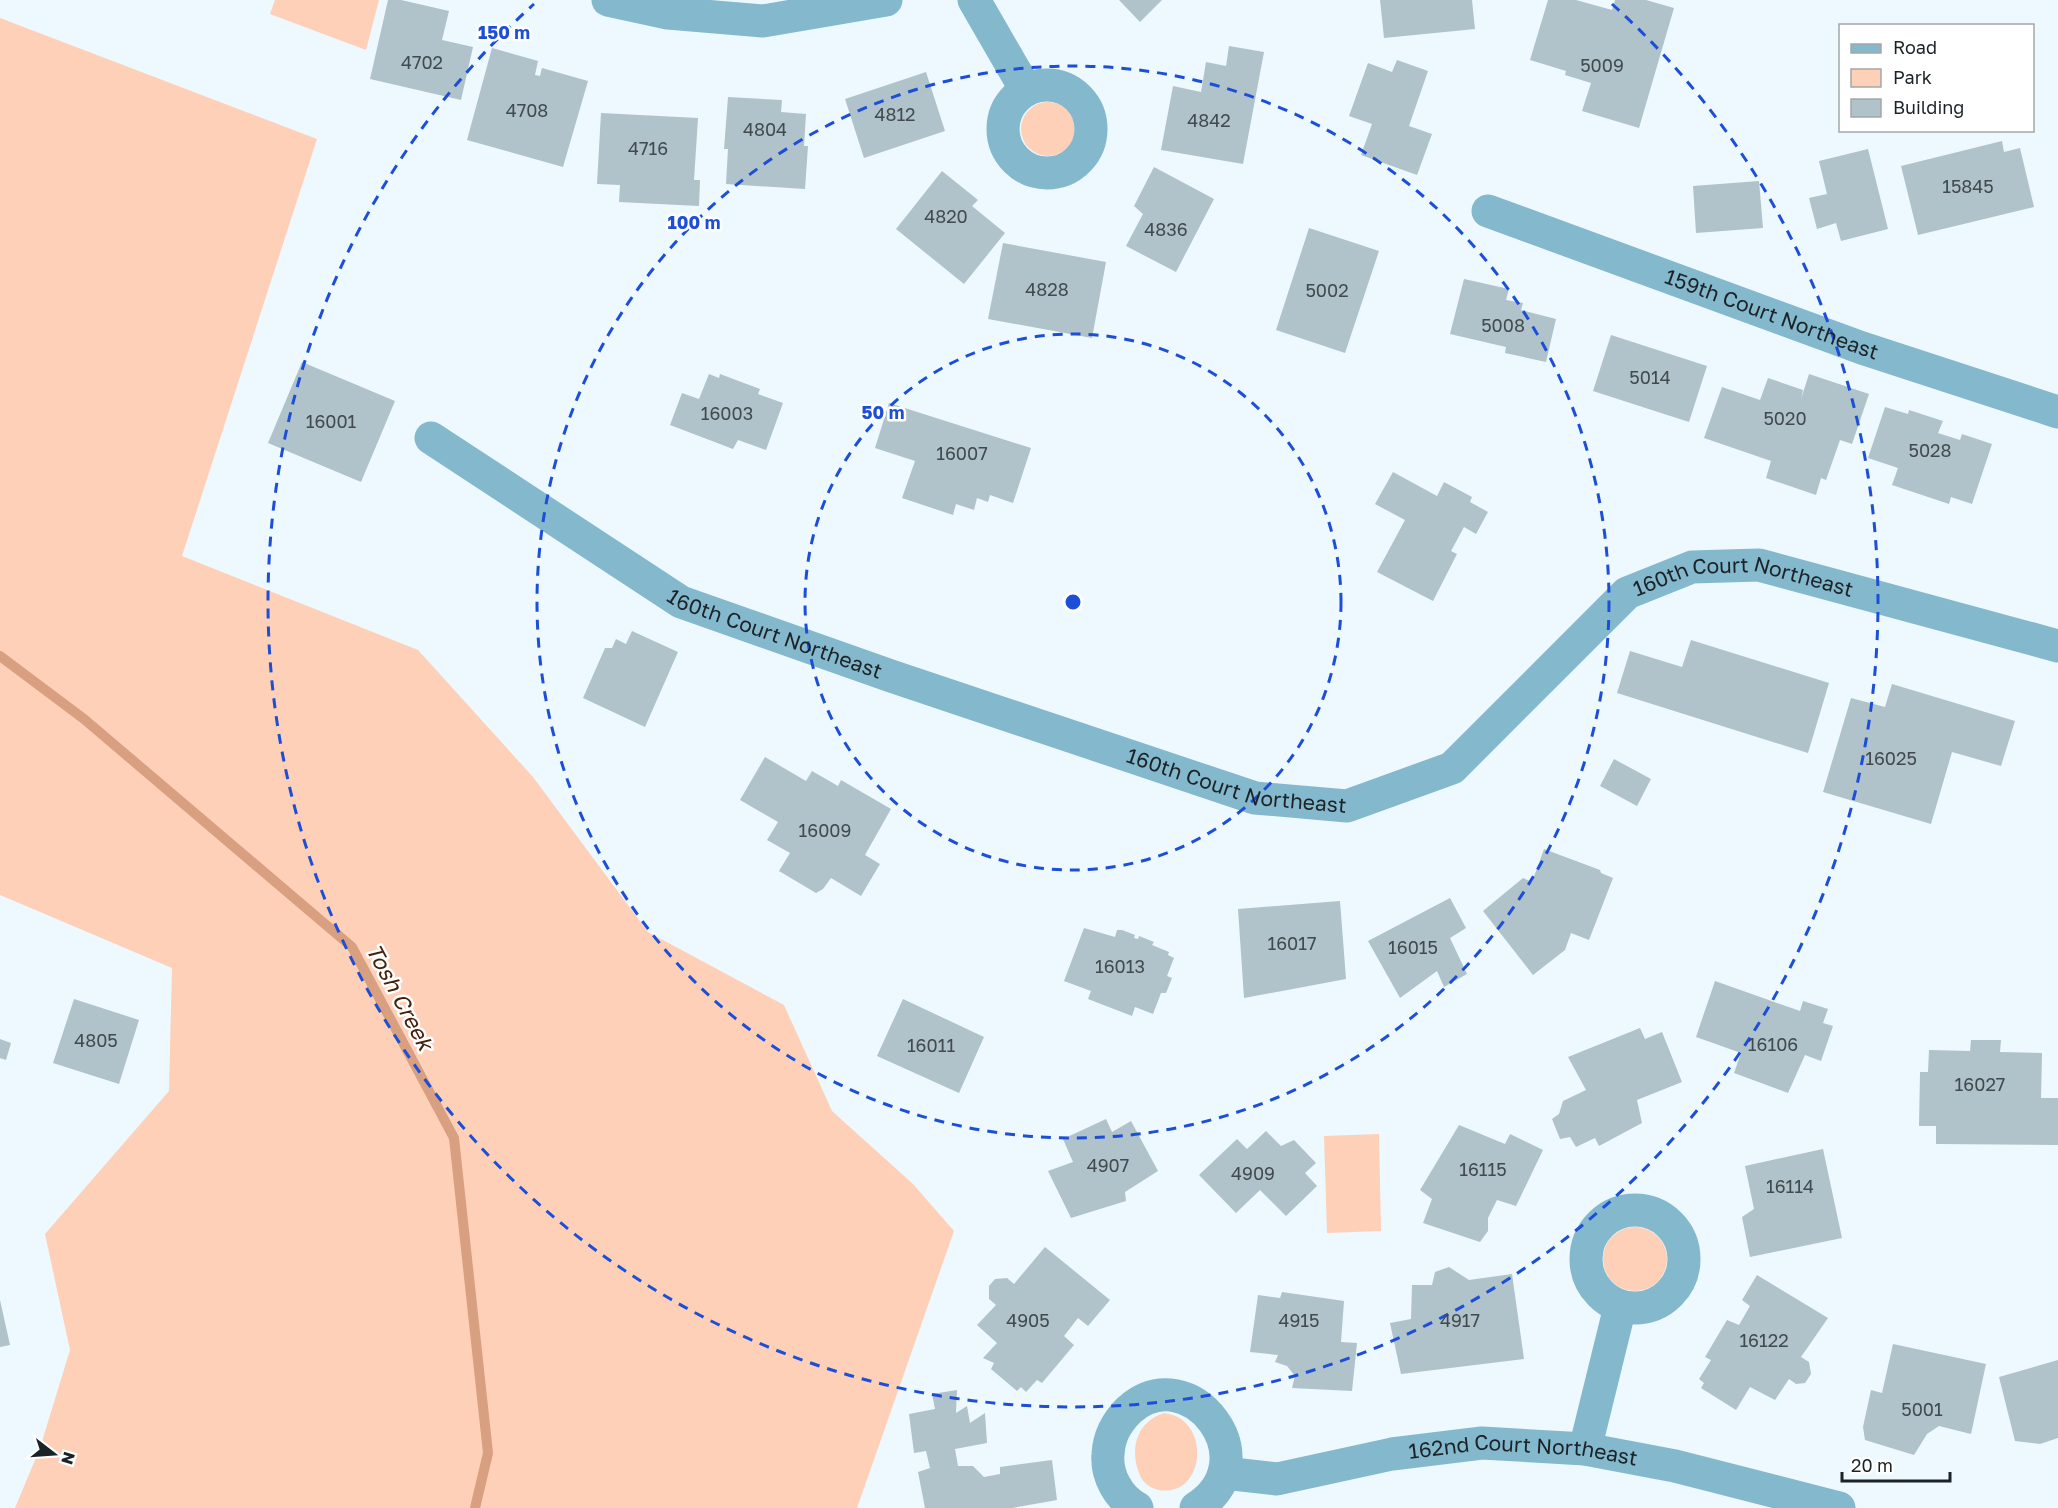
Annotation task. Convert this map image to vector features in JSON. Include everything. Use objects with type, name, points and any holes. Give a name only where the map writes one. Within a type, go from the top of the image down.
[{"type":"street","points":[[608,0],[668,13],[763,21],[886,0]]},
{"type":"street","points":[[974,0],[1026,90]]},
{"type":"street","name":"159th Court Northeast","points":[[1488,211],[1862,348],[2058,412]]},
{"type":"street","name":"160th Court Northeast","points":[[431,438],[681,602],[891,676],[1255,798],[1347,806],[1452,768],[1628,593],[1692,567],[1759,565],[2058,646]]},
{"type":"street","points":[[1585,1449],[1620,1307]]},
{"type":"street","points":[[1137,1508],[1120,1493],[1111,1476],[1107,1457],[1110,1437],[1119,1419],[1134,1406],[1152,1398],[1172,1396],[1191,1401],[1208,1412],[1220,1427],[1226,1446],[1224,1473],[1220,1485],[1208,1500],[1196,1508]]},
{"type":"street","name":"162nd Court Northeast","points":[[1224,1473],[1277,1479],[1392,1454],[1482,1443],[1585,1449],[1675,1466],[1827,1507]]},
{"type":"green space","points":[[275,0],[379,0],[366,50],[270,14]]},
{"type":"green space","points":[[0,18],[317,139],[182,556],[418,650],[533,777],[648,932],[784,1005],[832,1111],[913,1184],[954,1231],[857,1508],[15,1508],[40,1448],[70,1350],[45,1234],[169,1091],[172,968],[0,895]]},
{"type":"green space","points":[[1048,102],[1058,104],[1067,110],[1073,119],[1075,129],[1073,139],[1067,148],[1058,154],[1048,156],[1038,154],[1029,148],[1023,139],[1021,129],[1023,119],[1029,110],[1038,104]]},
{"type":"green space","points":[[1379,1134],[1381,1231],[1327,1233],[1324,1136]]},
{"type":"green space","points":[[1635,1227],[1647,1229],[1658,1236],[1665,1247],[1667,1259],[1665,1271],[1658,1282],[1647,1289],[1635,1291],[1623,1289],[1612,1282],[1605,1271],[1603,1259],[1605,1247],[1612,1236],[1623,1229]]},
{"type":"green space","points":[[1164,1413],[1179,1418],[1190,1428],[1196,1442],[1197,1456],[1194,1470],[1186,1482],[1175,1489],[1159,1490],[1149,1486],[1142,1479],[1135,1454],[1142,1429],[1148,1422]]},
{"type":"building","points":[[388,0],[401,0],[449,11],[442,40],[473,47],[461,100],[370,79]]},
{"type":"building","points":[[1119,0],[1162,0],[1140,22]]},
{"type":"building","points":[[1380,0],[1472,0],[1475,29],[1384,38]]},
{"type":"building","points":[[1548,0],[1576,0],[1612,10],[1615,0],[1646,0],[1674,8],[1639,128],[1582,111],[1591,83],[1565,75],[1566,71],[1530,60]]},
{"type":"building","points":[[1229,46],[1264,52],[1243,164],[1161,150],[1173,86],[1201,92],[1206,62],[1226,66]]},
{"type":"building","points":[[492,48],[538,61],[535,75],[540,76],[542,68],[588,81],[563,167],[467,140]]},
{"type":"building","points":[[1397,60],[1428,71],[1409,126],[1432,134],[1417,175],[1361,155],[1372,124],[1349,116],[1368,63],[1392,72]]},
{"type":"building","points":[[926,72],[945,131],[864,158],[845,99]]},
{"type":"building","points":[[728,97],[782,100],[781,112],[806,114],[804,146],[808,146],[805,189],[726,184],[728,149],[724,149]]},
{"type":"building","points":[[601,113],[698,118],[694,180],[700,180],[699,206],[619,202],[620,185],[597,184]]},
{"type":"building","points":[[2002,141],[2004,152],[2020,148],[2034,207],[1918,235],[1901,166]]},
{"type":"building","points":[[1868,149],[1888,229],[1841,241],[1836,223],[1817,229],[1809,198],[1827,194],[1819,161]]},
{"type":"building","points":[[1154,167],[1214,199],[1176,272],[1126,246],[1143,214],[1134,206]]},
{"type":"building","points":[[942,171],[978,200],[972,206],[1005,233],[964,284],[896,229]]},
{"type":"building","points":[[1759,181],[1763,228],[1696,233],[1693,186]]},
{"type":"building","points":[[1309,228],[1379,251],[1345,353],[1276,330]]},
{"type":"building","points":[[1003,243],[1106,262],[1092,338],[988,319]]},
{"type":"building","points":[[1464,279],[1509,289],[1506,300],[1523,303],[1521,310],[1556,319],[1546,362],[1505,353],[1506,347],[1450,334]]},
{"type":"building","points":[[1611,335],[1707,366],[1689,422],[1593,391]]},
{"type":"building","points":[[302,362],[395,401],[361,482],[268,443]]},
{"type":"building","points":[[709,374],[719,378],[720,374],[760,389],[758,394],[783,403],[766,450],[738,440],[733,449],[670,425],[682,393],[699,399]]},
{"type":"building","points":[[1809,374],[1869,394],[1852,444],[1840,440],[1826,480],[1821,478],[1816,495],[1766,478],[1771,461],[1704,438],[1722,387],[1760,400],[1768,378],[1803,390],[1801,399]]},
{"type":"building","points":[[889,403],[1031,448],[1013,503],[990,495],[988,502],[977,498],[974,510],[956,504],[953,515],[902,498],[915,461],[875,448]]},
{"type":"building","points":[[1885,407],[1908,414],[1909,410],[1943,421],[1938,433],[1960,440],[1962,434],[1992,444],[1972,504],[1951,497],[1949,504],[1892,485],[1898,468],[1868,458]]},
{"type":"building","points":[[1393,472],[1437,496],[1444,482],[1472,497],[1470,502],[1488,512],[1476,534],[1464,527],[1451,551],[1457,554],[1433,601],[1377,572],[1405,520],[1375,504]]},
{"type":"building","points":[[632,631],[678,652],[645,727],[583,698],[605,648],[612,648],[616,639],[626,644]]},
{"type":"building","points":[[1691,640],[1829,683],[1808,753],[1617,693],[1630,651],[1682,667]]},
{"type":"building","points":[[1892,684],[2015,721],[2001,766],[1952,752],[1931,824],[1823,792],[1851,698],[1885,707]]},
{"type":"building","points":[[765,757],[806,781],[812,771],[838,786],[841,780],[891,809],[865,855],[880,864],[861,896],[831,878],[823,889],[816,893],[779,871],[790,853],[767,840],[778,822],[740,800]]},
{"type":"building","points":[[1614,759],[1651,779],[1637,806],[1600,786]]},
{"type":"building","points":[[1544,849],[1600,870],[1601,873],[1613,878],[1589,940],[1571,933],[1565,950],[1533,975],[1483,911],[1523,878],[1532,882]]},
{"type":"building","points":[[1450,898],[1466,928],[1450,938],[1467,974],[1444,987],[1437,971],[1400,998],[1368,941]]},
{"type":"building","points":[[1340,901],[1346,979],[1244,998],[1238,909]]},
{"type":"building","points":[[1084,928],[1115,937],[1117,930],[1122,930],[1135,935],[1134,938],[1138,939],[1139,936],[1154,942],[1152,945],[1169,952],[1168,955],[1174,958],[1167,976],[1172,978],[1166,993],[1161,993],[1153,1014],[1135,1007],[1132,1016],[1088,999],[1091,991],[1064,981]]},
{"type":"building","points":[[1715,981],[1800,1011],[1803,1001],[1828,1009],[1823,1023],[1833,1026],[1821,1061],[1805,1055],[1788,1093],[1734,1073],[1741,1053],[1696,1037]]},
{"type":"building","points":[[74,999],[139,1020],[119,1084],[53,1063]]},
{"type":"building","points":[[903,999],[984,1037],[959,1093],[877,1056]]},
{"type":"building","points":[[1640,1028],[1645,1039],[1662,1032],[1682,1082],[1637,1100],[1642,1123],[1599,1146],[1595,1138],[1576,1147],[1570,1137],[1560,1139],[1552,1119],[1559,1114],[1563,1101],[1586,1090],[1568,1057]]},
{"type":"building","points":[[0,1039],[11,1043],[6,1060],[0,1058]]},
{"type":"building","points":[[1971,1040],[2001,1040],[2000,1052],[2042,1053],[2041,1098],[2058,1098],[2058,1145],[1936,1144],[1936,1126],[1919,1126],[1920,1072],[1928,1072],[1929,1050],[1970,1051]]},
{"type":"building","points":[[1106,1119],[1112,1132],[1131,1121],[1158,1171],[1125,1192],[1126,1201],[1071,1218],[1048,1171],[1073,1162],[1063,1139]]},
{"type":"building","points":[[1459,1125],[1505,1144],[1510,1134],[1543,1150],[1516,1206],[1497,1200],[1488,1218],[1488,1231],[1480,1242],[1423,1223],[1432,1199],[1420,1190]]},
{"type":"building","points":[[1266,1131],[1281,1146],[1294,1140],[1316,1163],[1305,1173],[1317,1186],[1286,1216],[1260,1190],[1236,1213],[1199,1175],[1237,1139],[1247,1149]]},
{"type":"building","points":[[1823,1149],[1842,1238],[1750,1257],[1742,1217],[1754,1209],[1745,1166]]},
{"type":"building","points":[[1045,1247],[1110,1300],[1088,1326],[1078,1318],[1064,1336],[1074,1345],[1042,1383],[1037,1380],[1026,1392],[1021,1387],[1017,1391],[991,1369],[994,1363],[983,1358],[997,1343],[977,1325],[996,1305],[989,1299],[989,1286],[995,1279],[1007,1278],[1014,1284]]},
{"type":"building","points":[[1449,1267],[1469,1280],[1512,1274],[1524,1359],[1401,1374],[1390,1323],[1411,1319],[1412,1285],[1432,1285],[1435,1272]]},
{"type":"building","points":[[1757,1275],[1828,1318],[1801,1357],[1809,1362],[1811,1374],[1805,1383],[1796,1384],[1789,1379],[1775,1400],[1750,1387],[1736,1410],[1701,1388],[1704,1383],[1699,1379],[1711,1360],[1705,1357],[1727,1320],[1739,1325],[1750,1306],[1742,1300]]},
{"type":"building","points":[[1282,1292],[1344,1301],[1341,1342],[1357,1343],[1352,1391],[1292,1388],[1295,1376],[1287,1366],[1275,1362],[1278,1355],[1250,1352],[1258,1295],[1280,1298]]},
{"type":"building","points":[[0,1300],[10,1345],[0,1347]]},
{"type":"building","points":[[1893,1344],[1986,1364],[1971,1434],[1939,1426],[1927,1434],[1914,1455],[1865,1440],[1863,1427],[1871,1390],[1882,1393]]},
{"type":"building","points":[[2058,1360],[2058,1438],[2040,1444],[2015,1441],[1999,1377]]},
{"type":"building","points":[[957,1390],[956,1413],[967,1406],[970,1423],[985,1413],[987,1443],[955,1449],[958,1466],[973,1466],[984,1477],[1000,1474],[1000,1467],[1052,1460],[1057,1500],[1012,1508],[925,1508],[918,1472],[930,1468],[926,1451],[914,1453],[909,1414],[935,1409],[932,1394]]},
{"type":"waterway","name":"Tosh Creek","points":[[0,656],[84,719],[352,947],[454,1138],[488,1453],[475,1508]]}]
